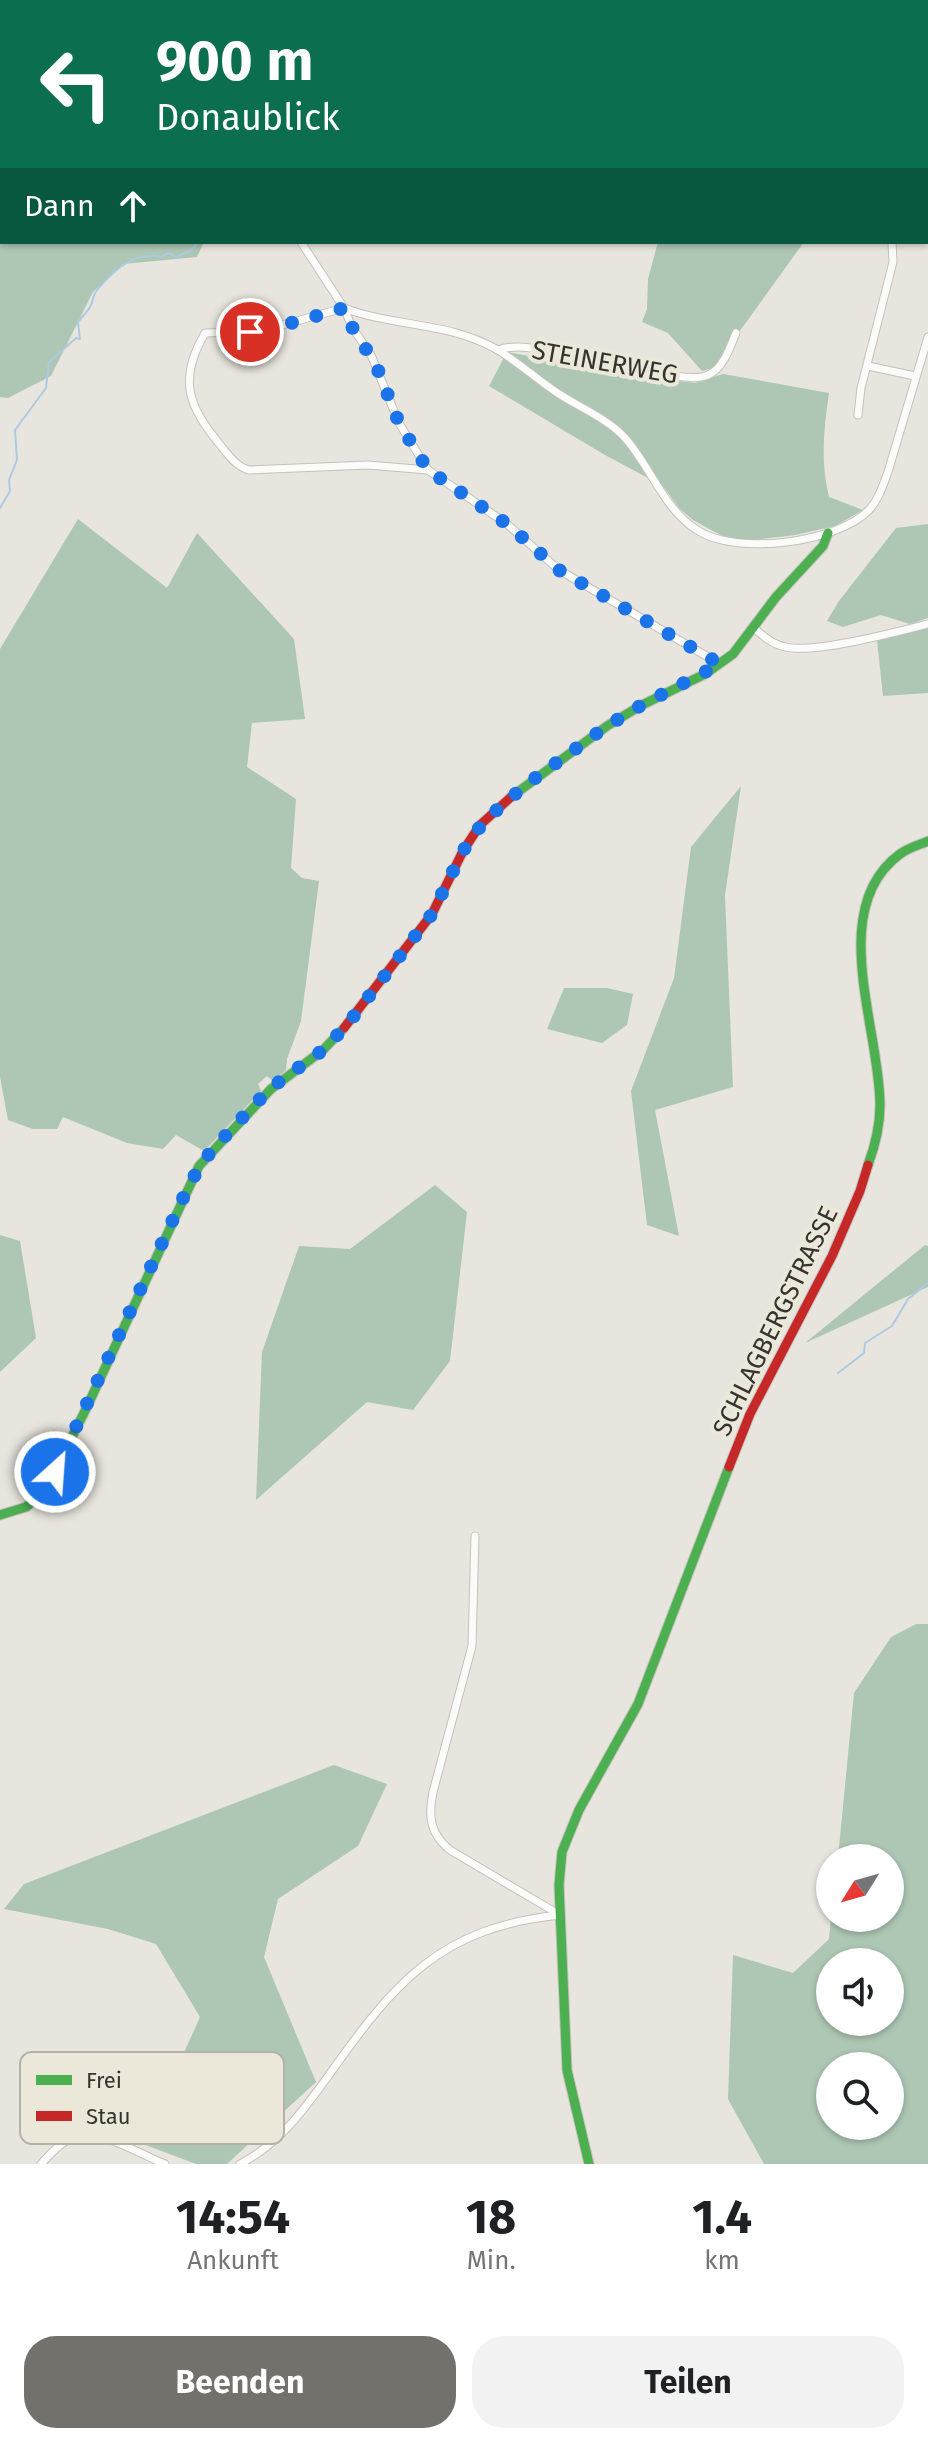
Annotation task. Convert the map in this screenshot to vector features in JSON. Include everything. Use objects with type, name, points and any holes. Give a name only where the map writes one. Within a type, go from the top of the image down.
[{"type":"street","points":[[302,244],[376,365],[399,423],[428,470],[507,524],[559,570],[720,664]]},
{"type":"street","points":[[858,415],[861,388],[893,262],[892,244]]},
{"type":"street","points":[[428,470],[368,465],[245,469],[224,450],[194,410],[190,390],[192,368],[205,333],[260,331],[344,308],[384,319],[466,334],[498,350],[624,436],[644,460],[668,501],[696,529],[711,537],[742,544],[788,541],[828,533],[850,525],[874,504],[888,472],[928,337]]},
{"type":"street","name":"STEINERWEG","points":[[498,350],[505,347],[526,348],[604,367],[697,377],[710,374],[720,367],[736,333]]},
{"type":"street","points":[[868,366],[915,376]]},
{"type":"street","points":[[4,1514],[26,1507],[39,1498],[55,1472],[199,1166],[271,1089],[323,1050],[347,1025],[432,914],[463,851],[480,825],[527,784],[607,726],[733,654],[776,597],[823,546],[828,533]]},
{"type":"street","points":[[754,628],[778,645],[797,648],[928,624]]},
{"type":"street","name":"SCHLAGBERGSTRASSE","points":[[589,2164],[567,2070],[560,1864],[571,1825],[638,1704],[750,1414],[832,1256],[867,1172],[878,1132],[880,1105],[861,944],[863,912],[869,891],[884,868],[902,852],[928,841]]},
{"type":"street","points":[[475,1536],[472,1646],[433,1792],[431,1825],[436,1837],[450,1850],[560,1915]]},
{"type":"street","points":[[284,2131],[378,2008],[423,1964],[448,1948],[480,1934],[524,1920],[560,1915]]},
{"type":"street","points":[[41,2164],[63,2144]]},
{"type":"street","points":[[118,2144],[165,2164]]},
{"type":"street","points":[[240,2164],[270,2144]]},
{"type":"green space","points":[[0,244],[203,244],[197,257],[123,264],[93,292],[51,376],[8,398],[0,397]]},
{"type":"green space","points":[[657,244],[803,244],[713,368],[702,371],[668,333],[642,322],[647,309],[648,279]]},
{"type":"green space","points":[[507,352],[645,377],[695,383],[723,374],[829,393],[824,458],[829,497],[863,510],[835,526],[795,535],[745,541],[726,538],[693,520],[679,508],[663,486],[489,386]]},
{"type":"green space","points":[[78,519],[167,588],[197,533],[294,639],[305,719],[252,723],[247,767],[296,799],[291,868],[302,878],[319,881],[301,1021],[286,1070],[273,1081],[267,1076],[258,1084],[261,1091],[204,1151],[176,1135],[163,1149],[127,1143],[63,1117],[57,1129],[33,1129],[8,1120],[0,1077],[0,649]]},
{"type":"green space","points":[[928,524],[928,618],[910,624],[881,615],[843,627],[827,621],[896,528]]},
{"type":"green space","points":[[928,628],[928,693],[883,696],[877,640]]},
{"type":"green space","points":[[741,786],[725,895],[733,1087],[655,1110],[679,1236],[647,1225],[631,1091],[674,978],[691,847]]},
{"type":"green space","points":[[564,988],[607,988],[633,994],[627,1025],[602,1043],[547,1029]]},
{"type":"green space","points":[[435,1185],[467,1212],[450,1361],[413,1410],[367,1402],[256,1500],[262,1352],[299,1246],[350,1249]]},
{"type":"green space","points":[[0,1235],[20,1241],[36,1338],[0,1372]]},
{"type":"green space","points":[[925,1245],[928,1246],[928,1287],[805,1343]]},
{"type":"green space","points":[[916,1624],[928,1624],[928,2164],[764,2164],[728,2099],[733,1955],[793,1973],[816,1951],[816,2036],[904,2036],[904,1948],[819,1948],[829,1939],[830,1932],[904,1932],[904,1844],[839,1844],[854,1693],[891,1637]]},
{"type":"green space","points":[[334,1765],[387,1784],[358,1846],[278,1899],[264,1957],[316,2082],[284,2111],[284,2052],[184,2052],[200,2017],[156,1944],[108,1929],[4,1909],[24,1884]]},
{"type":"green space","points":[[143,2144],[249,2144],[227,2164],[196,2164]]},
{"type":"waterway","points":[[0,508],[10,491],[9,480],[17,460],[15,430],[46,388],[49,362],[76,338],[80,339],[78,322],[90,307],[97,290],[117,269],[134,259],[161,257],[169,253],[176,257],[192,250],[196,244]]},
{"type":"waterway","points":[[838,1373],[864,1353],[865,1343],[892,1326],[908,1299],[928,1283]]},
{"type":"traffic: fast","points":[[511,797],[607,726],[705,674],[733,654],[776,597],[823,546],[828,533]]},
{"type":"traffic: fast","points":[[868,1165],[877,1135],[880,1105],[862,971],[861,937],[866,905],[878,877],[900,854],[928,841]]},
{"type":"traffic: fast","points":[[0,1515],[26,1507],[44,1492],[199,1166],[271,1089],[323,1050],[344,1028]]},
{"type":"traffic: fast","points":[[589,2164],[567,2070],[559,1885],[562,1852],[579,1810],[638,1704],[729,1467]]},
{"type":"traffic: jam","points":[[344,1028],[432,914],[463,851],[480,825],[511,797]]},
{"type":"traffic: jam","points":[[729,1467],[750,1414],[832,1256],[868,1165]]},
{"type":"route","points":[[55,1472],[191,1181],[211,1151],[271,1089],[323,1050],[347,1025],[432,914],[463,851],[484,821],[527,784],[607,726],[720,664],[559,570],[507,524],[428,470],[399,423],[376,365],[344,308],[250,332]]}]
